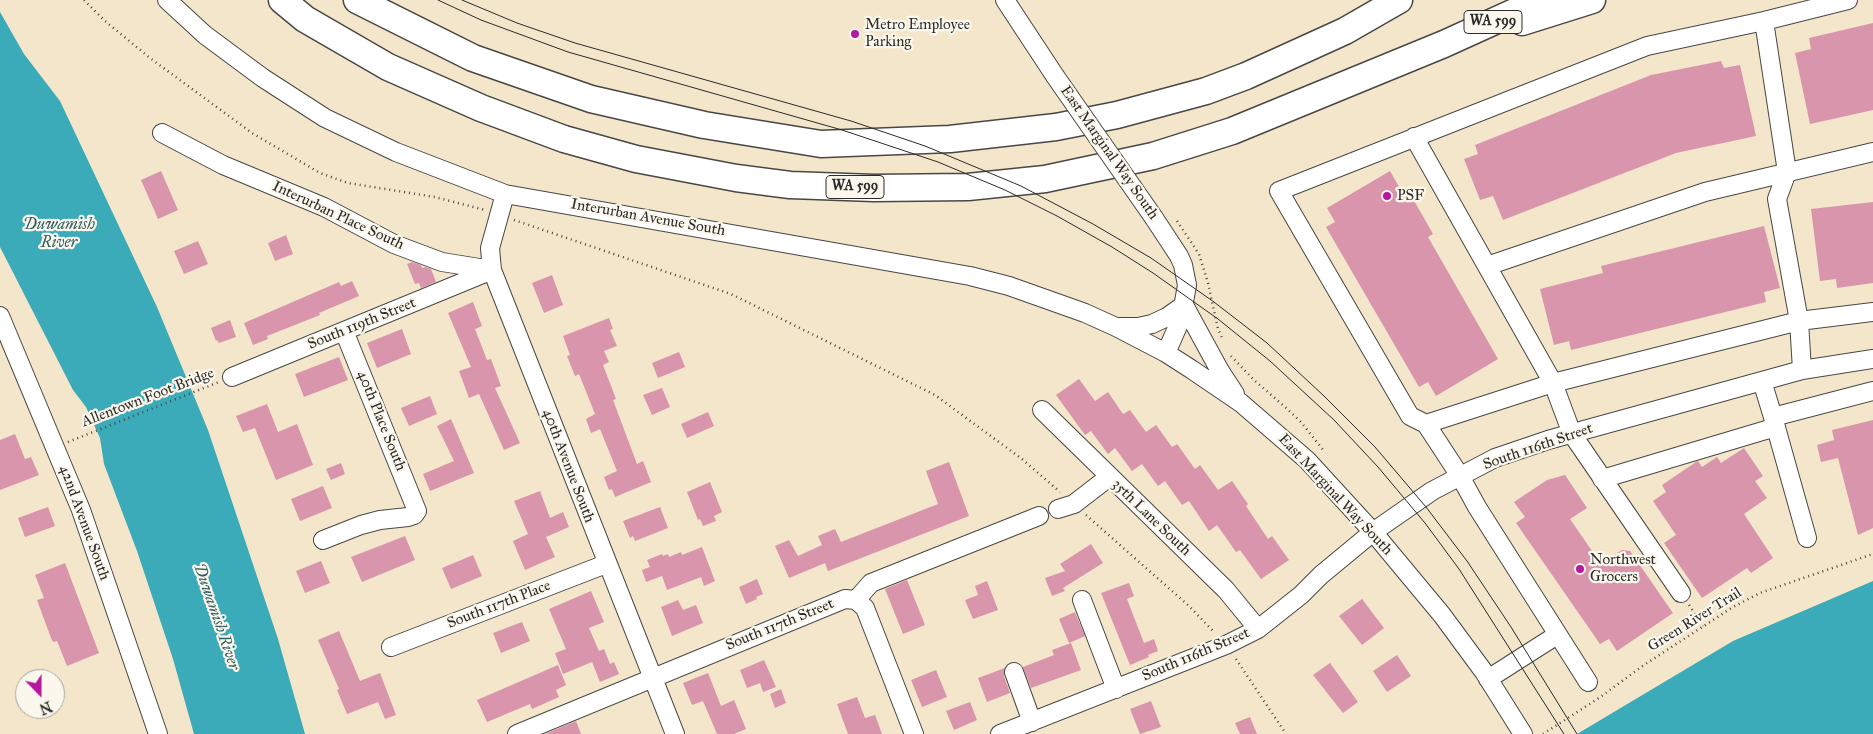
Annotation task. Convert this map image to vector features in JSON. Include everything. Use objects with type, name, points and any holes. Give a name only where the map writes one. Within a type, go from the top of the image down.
[{"type":"highway","name":"WA 599","points":[[282,0],[305,19],[388,67],[481,108],[564,139],[636,159],[736,178],[790,185],[874,188],[968,187],[1045,179],[1153,156],[1232,131],[1444,44],[1542,0]]},
{"type":"highway","points":[[357,0],[473,58],[591,99],[704,126],[821,144],[950,139],[1056,127],[1117,115],[1206,91],[1246,76],[1345,32],[1399,0]]},
{"type":"highway","points":[[1444,44],[1592,0]]},
{"type":"street","name":"Interurban Avenue South","points":[[167,0],[205,35],[263,78],[325,118],[396,152],[505,194],[970,276],[1047,298],[1116,327],[1166,353]]},
{"type":"street","name":"East Marginal Way South","points":[[1005,0],[1055,76],[1174,247],[1183,265],[1187,285],[1184,305],[1181,319],[1166,353],[1241,403],[1307,460],[1373,532],[1442,615],[1488,679],[1523,734]]},
{"type":"street","points":[[1588,682],[1426,424],[1410,416],[1279,191],[1647,46],[1764,21],[1848,0]]},
{"type":"street","points":[[1764,21],[1787,172],[1777,199],[1799,321],[1802,370]]},
{"type":"street","name":"Interurban Place South","points":[[162,133],[224,165],[324,207],[394,244],[442,262],[492,270]]},
{"type":"street","points":[[1414,137],[1554,383],[1572,434],[1681,593]]},
{"type":"street","points":[[1487,266],[1706,192],[1873,152]]},
{"type":"street","name":"40th Avenue South","points":[[505,194],[490,248],[492,270],[606,564],[675,734]]},
{"type":"street","name":"South 119th Street","points":[[232,377],[492,270]]},
{"type":"street","points":[[1116,327],[1138,327],[1152,324],[1167,317],[1184,305],[1220,371],[1241,403]]},
{"type":"street","points":[[1426,424],[1554,383],[1799,321],[1873,312]]},
{"type":"street","name":"42nd Avenue South","points":[[0,316],[81,510],[158,734]]},
{"type":"street","name":"40th Place South","points":[[323,540],[361,525],[380,520],[408,517],[414,515],[417,511],[344,331]]},
{"type":"street","name":"South 116th Street","points":[[1000,734],[1226,645],[1258,629],[1301,595],[1320,575],[1373,532],[1432,491],[1495,458],[1572,434],[1802,370],[1873,359]]},
{"type":"street","points":[[1762,381],[1807,538]]},
{"type":"street","points":[[1602,478],[1873,391]]},
{"type":"street","name":"35th Lane South","points":[[1042,410],[1226,590],[1258,629]]},
{"type":"street","points":[[1066,507],[1109,477]]},
{"type":"street","name":"South 117th Street","points":[[517,734],[845,599],[856,600],[871,583],[1039,516]]},
{"type":"street","name":"South 117th Place","points":[[391,646],[606,564]]},
{"type":"street","points":[[856,600],[865,608],[914,734]]},
{"type":"street","points":[[1082,600],[1116,689]]},
{"type":"street","points":[[1488,679],[1557,635]]},
{"type":"street","points":[[1014,672],[1032,722]]},
{"type":"path","points":[[84,0],[105,21],[150,58],[252,132],[320,173],[348,183],[435,197],[479,208]]},
{"type":"path","points":[[1178,222],[1199,254],[1208,283],[1218,330],[1224,342]]},
{"type":"path","points":[[523,223],[731,294],[935,395],[1022,459],[1066,507],[1189,606],[1219,638]]},
{"type":"path","points":[[1227,349],[1230,355],[1255,381],[1301,422],[1324,451]]},
{"type":"path","name":"Allentown Foot Bridge","points":[[71,440],[232,377]]},
{"type":"path","name":"Green River Trail","points":[[1543,734],[1733,607],[1760,593],[1873,554]]},
{"type":"path","points":[[1681,593],[1703,626]]},
{"type":"path","points":[[1234,657],[1286,734]]},
{"type":"water","name":"Duwamish River","points":[[0,12],[24,54],[60,101],[157,307],[208,430],[278,639],[305,734],[194,734],[173,659],[137,551],[104,464],[100,438],[86,407],[73,390],[0,247]]},
{"type":"water","points":[[1873,581],[1873,734],[1577,734],[1733,641]]},
{"type":"building","points":[[1873,23],[1873,110],[1810,124],[1795,53],[1811,49],[1809,38]]},
{"type":"building","points":[[1721,61],[1724,68],[1740,65],[1756,136],[1676,153],[1503,220],[1493,196],[1480,200],[1464,159],[1478,154],[1475,145],[1651,75]]},
{"type":"building","points":[[161,171],[178,210],[158,219],[141,180]]},
{"type":"building","points":[[1390,171],[1407,201],[1412,197],[1433,234],[1428,237],[1498,359],[1436,396],[1428,382],[1419,387],[1326,227],[1335,222],[1327,208]]},
{"type":"building","points":[[1873,202],[1873,283],[1837,288],[1836,279],[1820,281],[1811,209]]},
{"type":"building","points":[[1764,226],[1780,288],[1764,292],[1766,302],[1571,350],[1569,341],[1554,345],[1540,289],[1603,273],[1601,266]]},
{"type":"building","points":[[286,235],[293,254],[275,261],[268,243]]},
{"type":"building","points":[[198,241],[208,264],[184,274],[174,251]]},
{"type":"building","points":[[412,262],[421,265],[422,268],[431,269],[436,282],[421,288],[419,283],[415,284],[407,264]]},
{"type":"building","points":[[552,275],[563,305],[544,313],[532,283]]},
{"type":"building","points":[[352,281],[359,296],[319,313],[320,315],[267,336],[268,339],[253,345],[244,323],[339,282],[341,286]]},
{"type":"building","points":[[473,302],[482,326],[475,329],[487,360],[491,359],[501,386],[495,388],[520,443],[504,450],[479,394],[469,398],[459,371],[471,367],[448,313]]},
{"type":"building","points":[[609,318],[613,329],[610,330],[617,346],[604,351],[609,362],[603,365],[616,399],[613,400],[637,464],[643,461],[651,482],[615,497],[612,489],[609,490],[604,477],[617,471],[600,429],[591,433],[586,419],[595,414],[579,374],[575,376],[567,356],[570,355],[563,336]]},
{"type":"building","points":[[230,320],[236,337],[219,343],[216,341],[211,328]]},
{"type":"building","points":[[402,329],[411,354],[377,368],[367,343]]},
{"type":"building","points":[[679,352],[685,367],[658,378],[652,363]]},
{"type":"building","points":[[339,357],[348,380],[304,397],[295,374]]},
{"type":"building","points":[[1079,379],[1095,401],[1108,392],[1123,414],[1130,410],[1146,432],[1156,425],[1172,447],[1177,444],[1195,469],[1200,465],[1218,490],[1232,481],[1268,539],[1272,536],[1289,560],[1261,579],[1240,550],[1236,552],[1217,525],[1209,531],[1189,501],[1182,505],[1165,481],[1158,486],[1142,464],[1132,471],[1115,448],[1108,454],[1091,431],[1085,435],[1056,395]]},
{"type":"building","points":[[662,388],[670,407],[652,415],[643,395]]},
{"type":"building","points":[[430,396],[437,414],[409,426],[401,408]]},
{"type":"building","points":[[267,404],[278,432],[297,424],[313,465],[276,480],[255,428],[243,432],[236,416]]},
{"type":"building","points":[[708,412],[714,426],[687,438],[681,424]]},
{"type":"building","points":[[451,419],[474,473],[430,491],[423,474],[454,461],[437,426]]},
{"type":"building","points":[[1873,420],[1873,528],[1858,535],[1838,458],[1821,462],[1817,445],[1834,440],[1832,430]]},
{"type":"building","points":[[15,434],[25,459],[31,457],[39,475],[0,490],[0,440]]},
{"type":"building","points":[[1744,448],[1763,476],[1755,481],[1767,498],[1744,514],[1773,558],[1751,573],[1747,568],[1702,598],[1664,543],[1676,535],[1653,501],[1666,492],[1662,485],[1696,462],[1698,461],[1702,467],[1717,457],[1721,463]]},
{"type":"building","points":[[949,462],[969,516],[828,571],[825,563],[789,578],[775,546],[789,540],[798,556],[822,545],[818,536],[835,529],[841,542],[938,504],[926,471]]},
{"type":"building","points":[[341,463],[345,474],[331,480],[326,469]]},
{"type":"building","points":[[1565,475],[1587,508],[1570,519],[1601,564],[1622,550],[1630,551],[1673,613],[1617,651],[1609,639],[1600,644],[1516,523],[1525,517],[1514,502],[1547,480]]},
{"type":"building","points":[[710,482],[722,512],[714,516],[716,521],[703,526],[700,519],[698,520],[687,492]]},
{"type":"building","points":[[323,486],[332,508],[300,521],[291,499]]},
{"type":"building","points":[[540,491],[550,518],[563,512],[569,527],[546,537],[555,557],[525,570],[513,541],[528,534],[514,501]]},
{"type":"building","points":[[48,507],[55,526],[25,537],[18,518]]},
{"type":"building","points":[[660,507],[668,528],[635,541],[633,536],[630,538],[623,521]]},
{"type":"building","points":[[405,536],[415,560],[362,582],[351,557]]},
{"type":"building","points":[[1091,544],[1103,563],[1063,588],[1065,591],[1052,596],[1045,578],[1065,571],[1060,564]]},
{"type":"building","points":[[702,547],[715,581],[704,586],[701,577],[667,590],[662,576],[646,582],[642,570],[650,567],[647,560],[662,554],[663,556],[668,554],[669,557],[681,552],[682,555]]},
{"type":"building","points":[[473,555],[482,576],[451,589],[442,568]]},
{"type":"building","points":[[321,561],[330,583],[305,593],[296,571]]},
{"type":"building","points":[[65,563],[99,653],[67,666],[57,641],[53,642],[51,638],[37,600],[44,598],[35,575]]},
{"type":"building","points":[[757,579],[763,594],[746,604],[739,587]]},
{"type":"building","points":[[907,580],[925,625],[903,634],[885,589]]},
{"type":"building","points":[[987,581],[998,610],[973,619],[965,600],[978,595],[975,586]]},
{"type":"building","points":[[1129,583],[1134,596],[1127,599],[1144,643],[1154,639],[1158,651],[1130,665],[1101,593]]},
{"type":"building","points":[[591,591],[604,622],[589,628],[599,651],[604,649],[610,664],[614,662],[619,674],[600,682],[592,662],[563,674],[555,653],[566,649],[549,609]]},
{"type":"building","points":[[1362,599],[1384,628],[1362,645],[1339,616]]},
{"type":"building","points":[[678,600],[683,610],[696,605],[703,623],[672,636],[661,607]]},
{"type":"building","points":[[1075,612],[1085,636],[1069,643],[1059,619]]},
{"type":"building","points":[[522,622],[530,641],[501,653],[493,633]]},
{"type":"building","points":[[339,631],[360,681],[380,673],[396,715],[385,719],[378,702],[347,714],[337,690],[339,689],[318,640]]},
{"type":"building","points":[[1071,643],[1081,670],[1031,688],[1023,667],[1054,655],[1052,650]]},
{"type":"building","points":[[1397,655],[1411,676],[1387,692],[1373,671]]},
{"type":"building","points":[[764,660],[776,687],[763,692],[760,683],[747,688],[740,670]]},
{"type":"building","points":[[1330,663],[1358,702],[1343,713],[1313,675]]},
{"type":"building","points":[[558,665],[566,685],[556,690],[559,697],[532,709],[530,704],[487,722],[477,700]]},
{"type":"building","points":[[1005,668],[1004,676],[1010,693],[987,702],[978,678]]},
{"type":"building","points":[[936,670],[947,697],[922,707],[911,680]]},
{"type":"building","points":[[708,673],[721,706],[734,700],[746,729],[734,734],[717,734],[703,701],[692,705],[683,683]]},
{"type":"building","points":[[781,689],[786,703],[775,708],[770,694]]},
{"type":"building","points":[[857,697],[865,718],[875,715],[882,734],[848,734],[837,704]]},
{"type":"building","points":[[1151,701],[1161,727],[1140,734],[1130,709]]},
{"type":"building","points":[[970,702],[977,720],[954,730],[946,711]]},
{"type":"building","points":[[1250,717],[1257,734],[1240,734],[1235,723]]},
{"type":"building","points":[[576,721],[581,734],[545,734],[552,731]]},
{"type":"tram line","points":[[438,0],[481,20],[568,52],[842,130],[938,162],[1005,190],[1057,216],[1153,273],[1218,319],[1270,361],[1334,420],[1378,467],[1425,523],[1459,569],[1564,734]]},
{"type":"tram line","points":[[462,0],[517,23],[575,43],[851,121],[925,146],[1021,186],[1093,224],[1151,258],[1214,302],[1267,343],[1375,447],[1426,507],[1467,561],[1511,627],[1577,734]]},
{"type":"place","name":"Metro Employee Parking","points":[[855,34]]},
{"type":"place","name":"PSF","points":[[1387,196]]},
{"type":"place","name":"Northwest Grocers","points":[[1580,569]]}]
